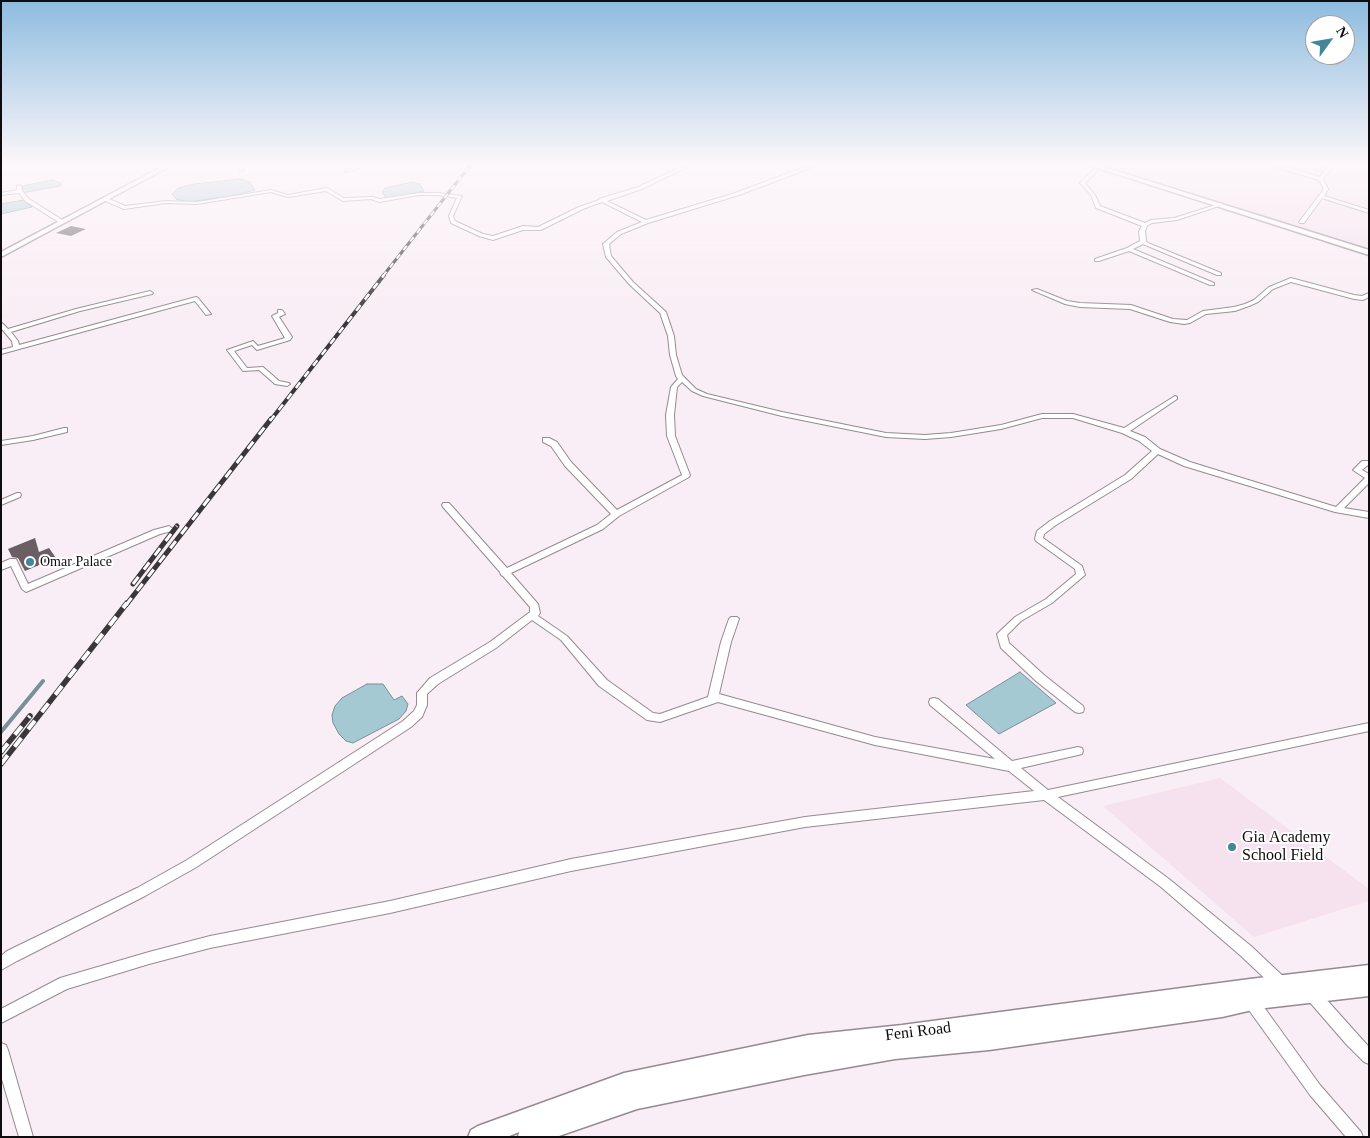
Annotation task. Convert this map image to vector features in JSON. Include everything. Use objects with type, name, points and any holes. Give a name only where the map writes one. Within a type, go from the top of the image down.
[{"type":"main road","points":[[1,255],[73,216]]},
{"type":"main road","points":[[1257,216],[1369,253]]},
{"type":"main road","name":"Feni Road","points":[[478,1137],[624,1083],[808,1045],[902,1035],[1250,988],[1283,986],[1369,974]]},
{"type":"main road","points":[[528,1137],[585,1115],[637,1099],[740,1077],[895,1049],[989,1040],[1222,1007],[1251,1001],[1369,987]]},
{"type":"street","points":[[52,216],[62,222]]},
{"type":"street","points":[[451,216],[453,222],[481,235],[494,238],[523,228],[539,229],[567,216]]},
{"type":"street","points":[[634,216],[646,222]]},
{"type":"street","points":[[665,216],[620,233],[606,244],[606,249],[608,256],[631,282],[663,312],[681,379],[694,390],[705,395],[782,414],[886,435],[925,437],[951,435],[1056,415],[1073,416],[1125,431],[1142,439],[1157,451],[1187,464],[1338,510],[1369,515]]},
{"type":"street","points":[[1122,216],[1145,225]]},
{"type":"street","points":[[1143,242],[1142,231],[1145,225],[1151,222],[1184,216]]},
{"type":"street","points":[[1302,222],[1306,216]]},
{"type":"street","points":[[1097,260],[1143,242],[1219,274]]},
{"type":"street","points":[[1129,249],[1212,284]]},
{"type":"street","points":[[1035,290],[1065,302],[1080,305],[1131,307],[1172,321],[1184,322],[1188,322],[1205,312],[1234,309],[1248,305],[1256,301],[1271,288],[1291,280],[1354,297],[1363,298],[1369,295]]},
{"type":"street","points":[[8,331],[78,310],[150,293]]},
{"type":"street","points":[[1,352],[196,299],[208,314]]},
{"type":"street","points":[[280,311],[282,314],[275,316],[289,337],[288,339],[257,348],[253,343],[230,350],[246,370],[261,368],[277,383],[287,384]]},
{"type":"street","points":[[1,324],[15,341],[16,348]]},
{"type":"street","points":[[504,573],[600,527],[616,514],[686,474],[671,436],[670,415],[674,387],[681,379]]},
{"type":"street","points":[[1125,431],[1175,398]]},
{"type":"street","points":[[1,443],[33,438],[64,430]]},
{"type":"street","points":[[546,440],[554,444],[568,464],[616,514]]},
{"type":"street","points":[[1079,709],[1040,678],[1004,645],[1002,634],[1018,619],[1049,601],[1081,575],[1079,568],[1039,539],[1040,533],[1128,477],[1157,451]]},
{"type":"street","points":[[1338,510],[1369,478],[1357,470],[1366,462]]},
{"type":"street","points":[[1,503],[17,495]]},
{"type":"street","points":[[1,964],[12,956],[141,892],[191,864],[407,724],[418,714],[422,705],[422,693],[434,681],[493,645],[535,613],[535,606],[446,505]]},
{"type":"street","points":[[1,567],[13,561],[26,589],[157,532],[169,529]]},
{"type":"street","points":[[532,616],[564,638],[603,683],[651,717],[660,718],[718,698],[875,741],[1009,766],[1078,751]]},
{"type":"street","points":[[713,699],[726,642],[734,618]]},
{"type":"street","points":[[934,702],[1009,766],[1164,883],[1246,951],[1283,986]]},
{"type":"street","points":[[1,1016],[65,983],[149,958],[210,942],[390,907],[571,865],[805,822],[1046,795],[1369,727]]},
{"type":"street","points":[[1312,994],[1369,1057]]},
{"type":"street","points":[[1251,1001],[1315,1090],[1356,1137]]},
{"type":"street","points":[[1,1050],[26,1137]]},
{"type":"shaded area","points":[[1264,216],[1369,216],[1369,251]]},
{"type":"shaded area","name":"Gia Academy School Field","points":[[1220,778],[1369,889],[1369,901],[1254,937],[1103,806]]},
{"type":"water","points":[[1020,672],[1056,703],[999,734],[966,705]]},
{"type":"water","points":[[367,684],[383,684],[394,700],[402,696],[408,704],[406,711],[399,719],[353,743],[346,741],[339,734],[333,723],[332,715],[335,706],[342,698]]},
{"type":"building","points":[[71,226],[86,229],[71,236],[56,233]]},
{"type":"building","points":[[35,538],[39,552],[49,548],[56,558],[25,571],[18,558],[12,557],[8,549]]},
{"type":"waterway","points":[[1,732],[43,681]]},
{"type":"railway","points":[[383,276],[430,216]]},
{"type":"railway","points":[[270,421],[384,275]]},
{"type":"railway","points":[[126,605],[271,419]]},
{"type":"railway","points":[[133,584],[177,526]]},
{"type":"railway","points":[[1,764],[127,603]]},
{"type":"railway","points":[[1,752],[30,716]]},
{"type":"place","name":"Omar Palace","points":[[30,562]]},
{"type":"place","name":"Gia Academy School Field","points":[[1232,847]]}]
